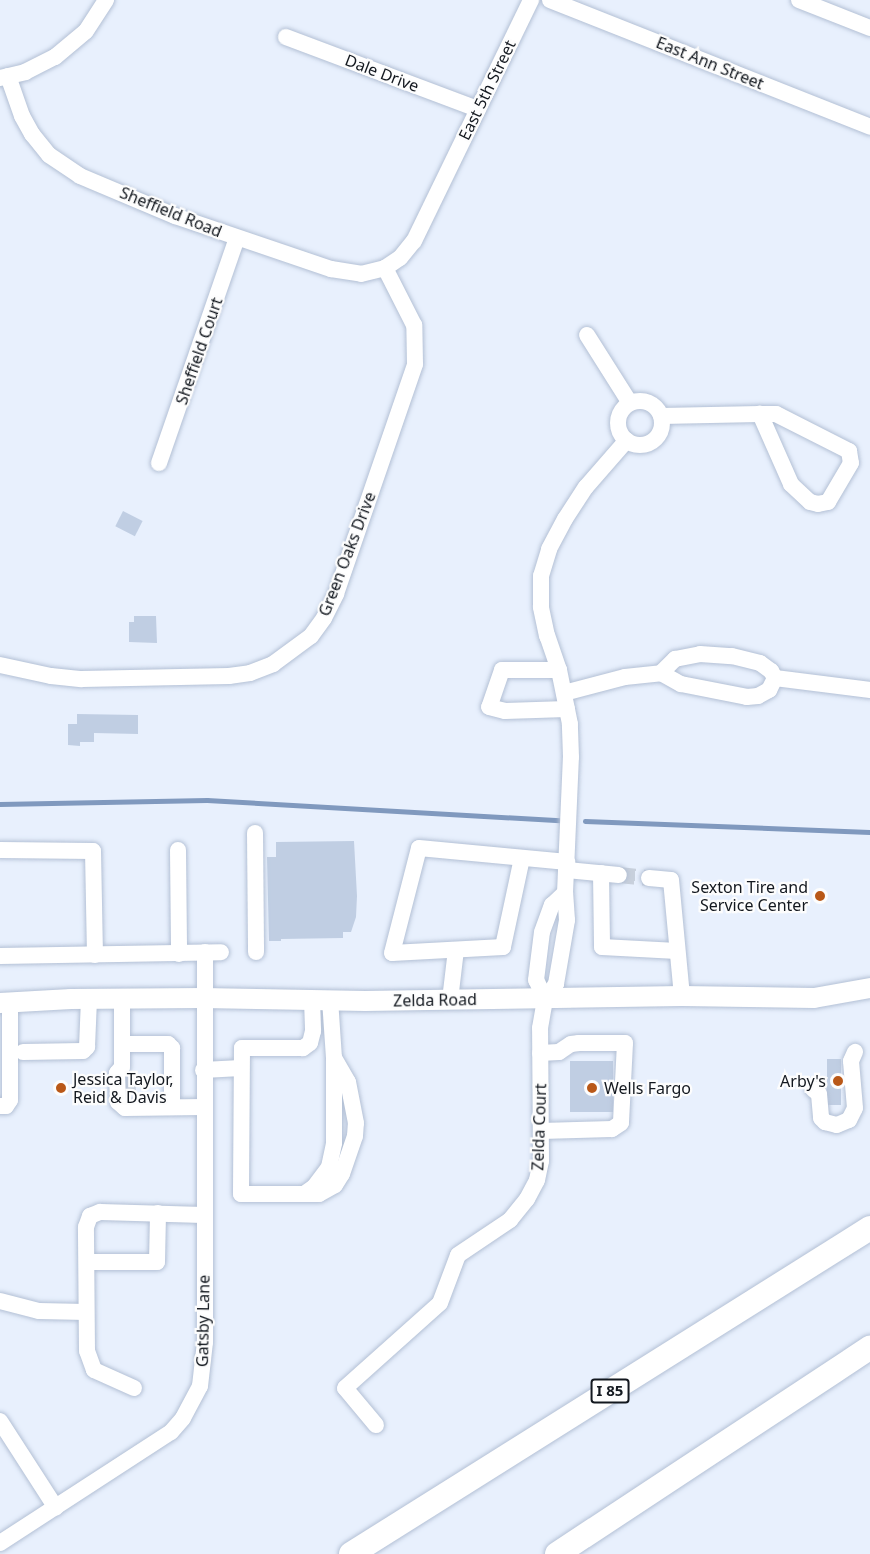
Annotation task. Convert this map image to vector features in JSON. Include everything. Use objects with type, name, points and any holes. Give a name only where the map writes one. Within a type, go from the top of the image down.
[{"type":"highway","name":"I 85","points":[[351,1554],[870,1228]]},
{"type":"highway","points":[[557,1554],[870,1348]]},
{"type":"main road","name":"Zelda Road","points":[[5,1003],[89,999],[203,998],[450,1000],[682,996],[814,998],[870,988]]},
{"type":"street","points":[[4,77],[25,72],[55,57],[86,31],[106,0]]},
{"type":"street","name":"East 5th Street","points":[[384,268],[400,258],[414,241],[531,0]]},
{"type":"street","name":"East Ann Street","points":[[550,0],[870,127]]},
{"type":"street","points":[[799,0],[870,28]]},
{"type":"street","name":"Dale Drive","points":[[286,37],[478,109]]},
{"type":"street","name":"Sheffield Road","points":[[4,77],[32,134],[49,154],[69,170],[175,216],[345,273],[361,274],[384,268]]},
{"type":"street","name":"Sheffield Court","points":[[159,464],[237,238]]},
{"type":"street","name":"Green Oaks Drive","points":[[0,665],[51,676],[82,679],[229,676],[250,673],[273,664],[311,636],[324,618],[336,594],[415,364],[414,325],[384,268]]},
{"type":"street","points":[[587,335],[630,403]]},
{"type":"street","points":[[646,402],[653,405],[661,416],[660,430],[651,441],[637,444],[627,440],[618,425],[622,411],[630,403],[646,402]]},
{"type":"street","points":[[661,416],[760,414],[776,414],[849,451],[851,463],[828,502],[818,504],[810,502],[790,484],[760,414]]},
{"type":"street","name":"Zelda Court","points":[[376,1425],[345,1388],[440,1303],[458,1255],[510,1220],[527,1199],[537,1180],[541,1161],[540,1028],[545,999],[556,984],[567,920],[565,893],[571,746],[566,700],[559,670],[547,636],[540,593],[544,564],[565,519],[586,487],[627,440]]},
{"type":"street","points":[[661,673],[675,660],[700,654],[760,663],[775,678],[870,690]]},
{"type":"street","points":[[559,670],[502,670],[489,707],[504,711],[566,700],[626,677],[661,673],[681,684],[747,697],[758,696],[769,690],[775,678]]},
{"type":"street","points":[[255,833],[256,952]]},
{"type":"street","points":[[522,858],[503,947],[392,953],[419,848],[522,858],[619,875]]},
{"type":"street","points":[[0,850],[93,851],[95,955]]},
{"type":"street","points":[[0,956],[179,954],[178,850]]},
{"type":"street","points":[[601,873],[602,948],[677,951]]},
{"type":"street","points":[[649,878],[671,880],[682,996]]},
{"type":"street","points":[[450,1000],[456,950]]},
{"type":"street","name":"Gatsby Lane","points":[[0,1543],[171,1432],[195,1398],[204,1365],[203,998],[213,952],[179,954]]},
{"type":"street","points":[[11,1054],[83,1051],[87,1047],[89,999]]},
{"type":"street","points":[[122,999],[125,1108],[204,1107]]},
{"type":"street","points":[[321,1000],[334,1058],[333,1156],[323,1177],[304,1194],[241,1194],[242,1048],[303,1048],[312,1040],[321,1000]]},
{"type":"street","points":[[0,1106],[6,1106],[10,1100],[11,1054],[5,1003]]},
{"type":"street","points":[[540,1053],[559,1052],[571,1044],[579,1043],[625,1043],[621,1123],[612,1129],[540,1131]]},
{"type":"street","points":[[122,1044],[168,1044],[172,1048],[172,1107]]},
{"type":"street","points":[[813,1089],[819,1094],[821,1118],[825,1122],[837,1125],[849,1120],[855,1108],[851,1061],[855,1052]]},
{"type":"street","points":[[203,1070],[241,1068]]},
{"type":"street","points":[[134,1388],[94,1370],[87,1351],[86,1227],[90,1216],[100,1212],[204,1215]]},
{"type":"street","points":[[87,1262],[158,1262],[158,1213]]},
{"type":"street","points":[[0,1301],[39,1311],[86,1312]]},
{"type":"street","points":[[0,1421],[56,1508]]},
{"type":"building","points":[[123,511],[143,521],[135,536],[115,526]]},
{"type":"building","points":[[134,616],[156,616],[157,643],[129,642],[129,622],[134,622]]},
{"type":"building","points":[[77,714],[138,715],[138,734],[94,733],[94,742],[80,742],[80,746],[68,745],[68,724],[77,724]]},
{"type":"building","points":[[354,841],[357,896],[356,917],[351,932],[343,932],[343,938],[269,941],[267,857],[276,857],[276,842]]},
{"type":"building","points":[[827,1059],[841,1059],[841,1105],[827,1105]]},
{"type":"building","name":"Wells Fargo","points":[[570,1061],[613,1061],[613,1112],[570,1112]]},
{"type":"waterway","points":[[0,804],[207,800],[559,820]]},
{"type":"waterway","points":[[585,821],[870,832]]},
{"type":"tunnel","points":[[619,875],[649,878]]},
{"type":"tunnel","points":[[127,1077],[128,1091]]},
{"type":"place","name":"Sexton Tire and Service Center","points":[[820,896]]},
{"type":"place","name":"Arby's","points":[[838,1081]]},
{"type":"place","name":"Jessica Taylor, Reid & Davis","points":[[61,1088]]},
{"type":"place","name":"Wells Fargo","points":[[592,1088]]}]
